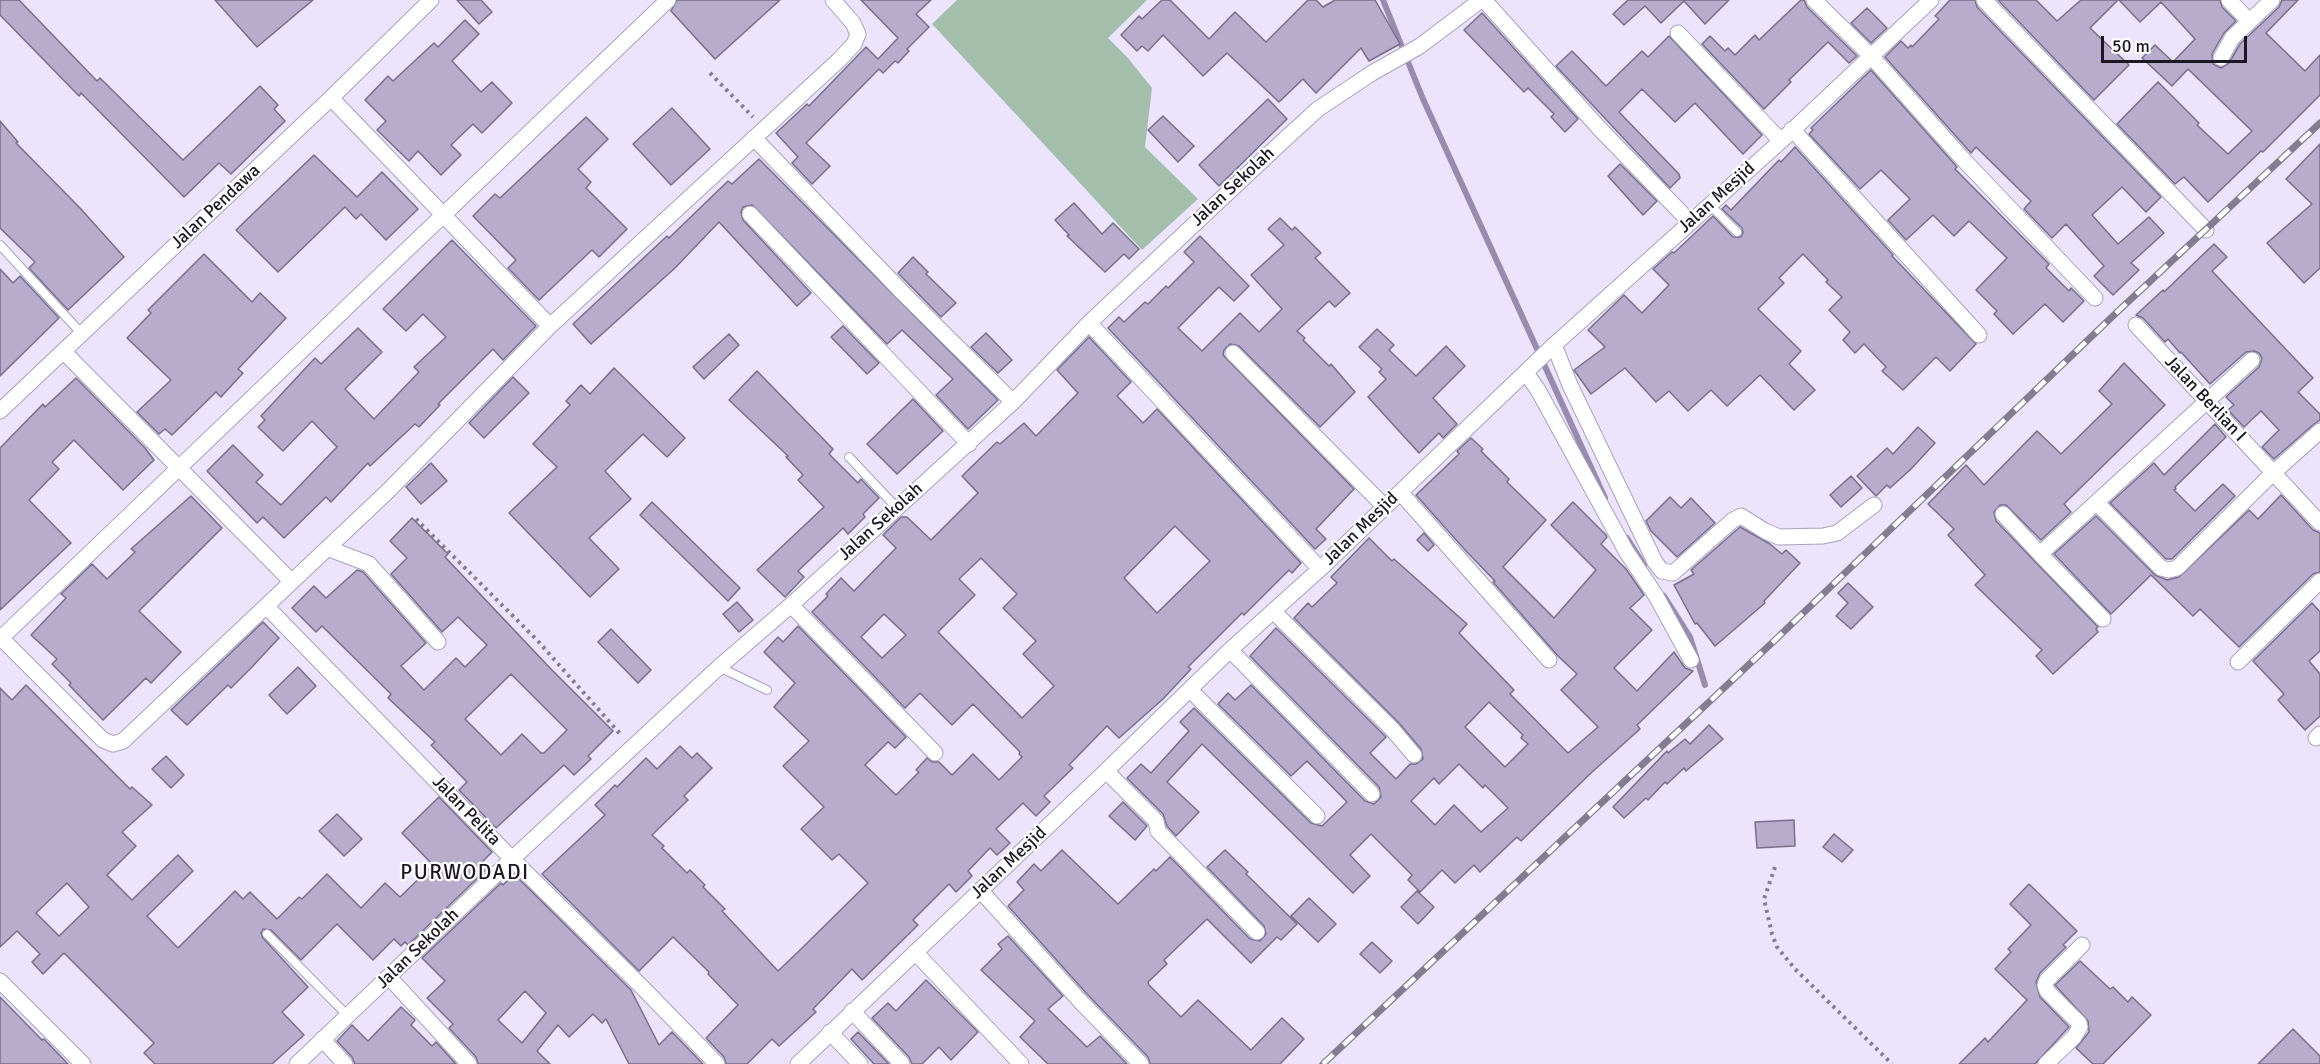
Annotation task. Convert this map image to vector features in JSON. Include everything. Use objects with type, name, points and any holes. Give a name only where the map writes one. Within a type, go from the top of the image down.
[{"type":"street","name":"Jalan Pendawa","points":[[0,411],[331,98],[431,0]]},
{"type":"street","points":[[668,0],[181,469],[1,638],[103,740],[113,744],[123,741],[387,492],[550,326],[854,44],[858,34],[853,23],[833,0]]},
{"type":"street","points":[[1482,0],[1599,128],[1690,222]]},
{"type":"street","name":"Jalan Sekolah","points":[[297,1064],[512,859],[719,667],[969,444],[1089,323],[1301,124],[1318,109],[1372,73],[1420,46],[1482,0]]},
{"type":"street","points":[[1814,0],[1871,56],[1961,157],[2095,298]]},
{"type":"street","name":"Jalan Mesjid","points":[[798,1064],[1230,650],[1320,569],[1551,348],[1781,141],[1931,0]]},
{"type":"street","points":[[1984,0],[2206,230]]},
{"type":"street","points":[[2229,0],[2249,21]]},
{"type":"street","points":[[2221,58],[2232,38],[2272,0]]},
{"type":"street","points":[[1678,33],[1781,141]]},
{"type":"street","points":[[331,98],[550,326]]},
{"type":"street","points":[[1792,129],[1979,335]]},
{"type":"street","points":[[759,133],[897,287],[1013,402]]},
{"type":"street","points":[[750,214],[969,444]]},
{"type":"street","points":[[1089,323],[1320,569]]},
{"type":"street","name":"Jalan Berlian I","points":[[2136,325],[2320,523]]},
{"type":"street","points":[[1551,348],[1654,562],[1662,571],[1672,573],[1733,520],[1741,516],[1772,535],[1823,536],[1837,533],[1874,506]]},
{"type":"street","points":[[64,352],[292,582]]},
{"type":"street","points":[[1233,353],[1385,507]]},
{"type":"street","points":[[2040,554],[2252,360]]},
{"type":"street","points":[[1529,370],[1626,551],[1666,613],[1691,660]]},
{"type":"street","points":[[2097,503],[2161,568],[2169,570],[2176,568],[2273,473],[2320,431]]},
{"type":"street","points":[[1400,492],[1549,660]]},
{"type":"street","points":[[2003,514],[2103,619]]},
{"type":"street","points":[[327,548],[369,564],[438,642]]},
{"type":"street","points":[[2238,662],[2320,581]]},
{"type":"street","points":[[790,605],[935,753]]},
{"type":"street","name":"Jalan Pelita","points":[[267,607],[512,859],[717,1064]]},
{"type":"street","points":[[1273,611],[1392,729],[1414,755]]},
{"type":"street","points":[[1230,650],[1372,794]]},
{"type":"street","points":[[1190,690],[1317,816]]},
{"type":"street","points":[[1106,771],[1156,821],[1158,831],[1257,932]]},
{"type":"street","points":[[980,890],[1080,1001],[1141,1064]]},
{"type":"street","points":[[2046,1064],[2074,1037],[2080,1027],[2079,1023],[2047,991],[2044,985],[2046,980],[2082,945]]},
{"type":"street","points":[[915,952],[1022,1064]]},
{"type":"street","points":[[389,977],[469,1064]]},
{"type":"street","points":[[0,981],[83,1064]]},
{"type":"street","points":[[852,1011],[902,1064]]},
{"type":"street","points":[[831,1032],[860,1064]]},
{"type":"street","points":[[322,1039],[345,1064]]},
{"type":"lane","points":[[1709,204],[1737,232]]},
{"type":"lane","points":[[0,245],[82,334]]},
{"type":"lane","points":[[849,457],[897,507]]},
{"type":"lane","points":[[719,667],[767,690]]},
{"type":"lane","points":[[267,934],[347,1015]]},
{"type":"path","points":[[710,73],[759,133]]},
{"type":"path","points":[[416,519],[537,640],[633,748]]},
{"type":"path","points":[[1775,867],[1764,899],[1772,934],[1778,947],[1795,969],[1892,1064]]},
{"type":"green space","points":[[957,0],[1147,0],[1108,38],[1128,58],[1152,88],[1145,147],[1198,199],[1142,250],[932,24]]},
{"type":"building","points":[[0,0],[19,0],[97,81],[100,78],[183,160],[260,86],[278,105],[274,109],[285,121],[231,174],[219,163],[184,197],[81,93],[79,96],[0,15]]},
{"type":"building","points":[[215,0],[313,0],[257,47]]},
{"type":"building","points":[[457,0],[481,0],[492,12],[479,24]]},
{"type":"building","points":[[677,0],[780,0],[715,59],[671,11]]},
{"type":"building","points":[[861,0],[931,0],[916,14],[929,27],[907,49],[909,51],[898,63],[895,61],[883,73],[879,69],[806,143],[830,166],[812,184],[792,163],[798,157],[776,133],[807,104],[809,106],[866,47],[878,59],[898,38]]},
{"type":"building","points":[[1162,0],[1170,0],[1209,39],[1235,12],[1266,42],[1308,0],[1316,0],[1323,7],[1335,0],[1375,0],[1400,44],[1369,61],[1361,48],[1316,93],[1303,79],[1279,102],[1227,53],[1203,76],[1163,35],[1148,51],[1142,46],[1137,51],[1121,35],[1139,16],[1142,19]]},
{"type":"building","points":[[1628,0],[1729,0],[1705,24],[1684,1],[1661,23],[1645,6],[1624,25],[1613,14]]},
{"type":"building","points":[[1801,0],[1804,0],[1807,7],[1857,56],[1849,63],[1828,42],[1789,80],[1791,82],[1764,109],[1702,44],[1710,36],[1725,51],[1728,48],[1735,55],[1755,35],[1759,40]]},
{"type":"building","points":[[1950,0],[1975,0],[1977,7],[2161,197],[2146,212],[2122,187],[2092,215],[2118,244],[2149,217],[2164,233],[2131,263],[2139,270],[2113,295],[2094,276],[2104,266],[2066,224],[2052,238],[2024,209],[2031,201],[1976,147],[1971,153],[1885,57],[1901,41],[1908,48],[1911,45],[1912,47],[1939,19],[1935,16]]},
{"type":"building","points":[[1998,0],[2036,0],[2057,21],[2081,0],[2118,0],[2090,28],[2129,65],[2094,100]]},
{"type":"building","points":[[2119,0],[2220,0],[2222,7],[2236,21],[2224,33],[2212,54],[2213,64],[2221,68],[2229,63],[2240,44],[2279,7],[2282,0],[2298,0],[2266,33],[2305,71],[2320,55],[2320,95],[2263,152],[2261,151],[2208,202],[2184,177],[2175,184],[2117,124],[2158,82],[2199,123],[2197,125],[2228,154],[2252,131],[2188,69],[2172,86],[2142,58],[2155,45],[2173,62],[2195,39],[2161,2],[2140,22]]},
{"type":"building","points":[[1867,8],[1887,28],[1871,43],[1851,23]]},
{"type":"building","points":[[1482,13],[1578,119],[1565,132],[1551,117],[1554,114],[1528,88],[1524,92],[1464,30]]},
{"type":"building","points":[[465,20],[479,34],[452,61],[481,92],[492,82],[512,103],[482,133],[473,124],[451,145],[461,155],[441,175],[418,151],[409,161],[377,130],[386,121],[365,100],[388,76],[393,81],[434,43],[438,47]]},
{"type":"building","points":[[1669,36],[1762,135],[1743,154],[1695,103],[1675,122],[1642,89],[1619,112],[1679,174],[1680,178],[1670,188],[1556,66],[1572,51],[1606,86],[1642,51],[1648,57]]},
{"type":"building","points":[[1871,70],[1957,167],[1955,169],[2049,264],[2046,268],[2069,291],[2071,288],[2084,301],[2063,322],[2045,304],[2013,334],[1994,314],[1997,311],[1976,290],[2007,258],[1969,221],[1954,236],[1933,215],[1906,240],[1888,220],[1910,199],[1881,170],[1860,189],[1809,134],[1813,130],[1811,128]]},
{"type":"building","points":[[1268,99],[1287,119],[1219,186],[1199,165]]},
{"type":"building","points":[[672,108],[710,149],[671,185],[633,144]]},
{"type":"building","points":[[1163,116],[1194,146],[1178,162],[1148,130]]},
{"type":"building","points":[[586,117],[608,139],[578,169],[591,182],[586,188],[627,229],[599,257],[592,250],[539,300],[508,268],[516,260],[473,216],[495,194],[500,198]]},
{"type":"building","points":[[0,121],[18,142],[16,143],[124,257],[68,310],[29,268],[35,262],[0,228]]},
{"type":"building","points":[[2320,144],[2320,268],[2304,283],[2267,243],[2312,204],[2286,179]]},
{"type":"building","points":[[1795,147],[1892,256],[1976,344],[1950,371],[1936,357],[1903,390],[1882,371],[1886,367],[1864,344],[1855,353],[1843,340],[1850,332],[1829,310],[1842,297],[1803,254],[1779,278],[1784,283],[1758,309],[1801,351],[1789,364],[1815,390],[1794,410],[1760,375],[1727,406],[1711,390],[1688,411],[1669,391],[1656,402],[1625,368],[1591,394],[1574,370],[1605,347],[1588,330],[1624,295],[1642,313],[1669,285],[1653,269],[1672,252],[1674,253],[1713,216],[1733,237],[1741,237],[1742,228],[1722,209],[1726,205],[1731,210],[1779,160],[1781,162]]},
{"type":"building","points":[[314,155],[357,197],[382,172],[418,209],[386,240],[361,214],[356,219],[345,207],[278,272],[236,230]]},
{"type":"building","points":[[759,159],[998,400],[968,429],[936,395],[953,379],[902,330],[887,344],[752,205],[743,207],[741,212],[743,220],[811,293],[797,306],[719,222],[675,268],[591,344],[573,324],[667,236],[669,238],[728,181],[732,184]]},
{"type":"building","points":[[1620,164],[1657,201],[1643,215],[1608,176]]},
{"type":"building","points":[[1074,203],[1102,234],[1113,223],[1139,249],[1129,259],[1124,254],[1105,272],[1067,236],[1069,235],[1055,220]]},
{"type":"building","points":[[1280,218],[1292,230],[1295,227],[1321,253],[1315,258],[1350,293],[1335,307],[1329,301],[1297,331],[1329,366],[1331,364],[1355,392],[1320,427],[1239,346],[1230,344],[1224,350],[1223,355],[1354,489],[1316,529],[1326,539],[1315,549],[1108,328],[1119,317],[1124,322],[1145,302],[1148,304],[1194,262],[1184,252],[1200,236],[1249,286],[1234,301],[1219,287],[1178,328],[1202,351],[1240,313],[1259,332],[1282,309],[1251,275],[1284,245],[1268,229]]},
{"type":"building","points":[[452,240],[536,326],[503,360],[493,349],[438,404],[440,405],[419,427],[415,424],[370,466],[368,463],[331,502],[326,497],[284,538],[263,517],[257,523],[207,471],[233,445],[263,475],[256,482],[281,505],[337,447],[312,421],[283,451],[258,427],[265,420],[261,416],[315,358],[321,364],[358,328],[382,352],[345,389],[374,419],[419,372],[414,367],[446,337],[423,314],[406,331],[383,309]]},
{"type":"building","points":[[2214,244],[2227,257],[2212,271],[2313,378],[2298,392],[2320,414],[2320,420],[2274,459],[2262,447],[2279,430],[2261,411],[2244,427],[2228,410],[2234,405],[2226,397],[2259,367],[2262,358],[2259,353],[2246,352],[2210,384],[2168,339],[2165,342],[2143,318],[2136,315],[2163,290],[2164,292]]},
{"type":"building","points":[[204,254],[252,302],[260,293],[286,318],[238,369],[243,373],[221,397],[216,392],[172,435],[165,429],[159,434],[137,412],[171,380],[127,338],[151,313],[148,310]]},
{"type":"building","points":[[913,257],[928,272],[926,274],[956,303],[941,317],[898,273]]},
{"type":"building","points":[[0,269],[13,283],[20,276],[59,318],[0,376]]},
{"type":"building","points":[[843,326],[879,363],[867,374],[831,337]]},
{"type":"building","points":[[1377,329],[1394,345],[1389,350],[1416,376],[1446,346],[1465,366],[1433,398],[1457,424],[1443,438],[1439,433],[1419,453],[1368,397],[1386,379],[1379,372],[1382,369],[1359,347]]},
{"type":"building","points":[[986,333],[1012,360],[998,373],[971,347]]},
{"type":"building","points":[[729,334],[739,345],[704,379],[693,367]]},
{"type":"building","points":[[1089,337],[1131,382],[1117,396],[1143,423],[1157,409],[1301,563],[1292,573],[1289,570],[1244,615],[1242,613],[1188,667],[1191,669],[1163,699],[1119,738],[1107,726],[1069,765],[1073,768],[1044,796],[1050,802],[1036,816],[1023,803],[996,829],[1010,843],[997,855],[990,848],[968,871],[972,876],[956,892],[949,884],[913,920],[918,925],[862,980],[852,969],[813,1009],[816,1012],[779,1046],[772,1039],[747,1064],[726,1064],[724,1057],[706,1038],[738,1005],[708,974],[709,972],[673,937],[639,971],[542,874],[605,815],[595,805],[615,785],[617,787],[646,758],[657,769],[680,746],[692,758],[697,753],[712,768],[684,796],[688,800],[652,835],[687,873],[690,870],[705,885],[703,887],[725,909],[722,911],[778,971],[799,951],[868,883],[839,854],[832,860],[801,829],[824,807],[783,766],[809,741],[774,707],[795,683],[764,652],[778,637],[783,642],[798,626],[906,737],[895,748],[888,742],[865,765],[896,795],[919,772],[916,770],[927,758],[932,762],[939,762],[952,775],[973,754],[999,780],[1022,757],[1020,752],[973,704],[952,725],[920,693],[905,708],[812,612],[841,578],[854,591],[896,548],[883,535],[901,517],[907,517],[931,540],[978,493],[962,476],[997,442],[1000,444],[1024,423],[1036,436],[1078,393],[1057,370]],"holes":[[[1175,526],[1210,561],[1157,613],[1124,578]],[[981,558],[1017,594],[1003,608],[1036,641],[1023,654],[1054,686],[1022,718],[938,632],[975,595],[959,579]],[[884,614],[906,635],[882,658],[861,637]]]},
{"type":"building","points":[[2124,363],[2165,405],[2064,504],[2071,512],[2041,540],[2006,505],[2000,505],[1994,512],[1996,521],[2098,627],[2096,629],[2098,632],[2053,674],[2036,656],[2042,650],[1975,585],[1985,575],[1948,535],[1954,529],[1928,504],[1966,465],[1984,485],[2037,431],[2061,454],[2112,404],[2099,391]]},
{"type":"building","points":[[614,368],[685,438],[667,457],[643,434],[605,471],[631,499],[589,538],[619,569],[590,597],[509,513],[557,467],[533,444],[570,405],[566,401],[581,385],[590,394]]},
{"type":"building","points":[[757,371],[833,449],[829,454],[858,483],[861,479],[879,498],[848,534],[843,528],[798,571],[804,577],[785,597],[757,570],[824,507],[798,480],[803,475],[786,457],[788,456],[729,400]]},
{"type":"building","points":[[513,377],[529,393],[484,438],[469,423]]},
{"type":"building","points":[[76,378],[154,460],[123,490],[74,440],[52,462],[59,469],[29,500],[71,543],[0,610],[0,448],[43,404],[45,407]]},
{"type":"building","points":[[913,399],[943,431],[897,474],[867,444]]},
{"type":"building","points":[[2215,424],[2226,437],[2174,490],[2195,511],[2223,484],[2235,496],[2172,559],[2166,559],[2110,503],[2154,463],[2164,475]]},
{"type":"building","points":[[1918,427],[1935,443],[1890,488],[1887,485],[1876,496],[1857,476],[1887,448],[1893,454]]},
{"type":"building","points":[[1471,438],[1509,479],[1507,482],[1546,520],[1503,567],[1554,618],[1596,570],[1551,525],[1573,502],[1606,535],[1607,537],[1601,544],[1626,569],[1644,595],[1630,608],[1652,630],[1614,668],[1637,691],[1674,652],[1685,668],[1693,671],[1637,725],[1640,729],[1521,841],[1517,837],[1480,872],[1474,865],[1455,883],[1442,870],[1420,892],[1408,880],[1412,875],[1371,834],[1350,855],[1370,876],[1353,893],[1202,744],[1167,782],[1199,812],[1176,836],[1167,826],[1163,814],[1127,778],[1141,764],[1151,773],[1189,731],[1180,722],[1194,708],[1311,823],[1322,826],[1347,802],[1307,761],[1291,776],[1218,704],[1228,693],[1235,700],[1251,685],[1365,801],[1374,804],[1381,797],[1379,787],[1250,656],[1276,628],[1386,737],[1370,753],[1396,779],[1410,764],[1416,764],[1423,759],[1421,749],[1399,723],[1294,618],[1308,603],[1312,607],[1337,583],[1331,577],[1369,538],[1392,561],[1394,559],[1467,624],[1459,633],[1514,690],[1510,694],[1568,753],[1598,727],[1561,690],[1577,674],[1558,656],[1493,582],[1495,581],[1416,495],[1459,454],[1457,451]],"holes":[[[1489,702],[1523,735],[1521,738],[1528,744],[1505,767],[1465,727]],[[1459,764],[1483,788],[1485,785],[1508,808],[1481,832],[1454,805],[1435,825],[1411,801],[1434,778],[1439,784]]]},
{"type":"building","points":[[431,463],[447,481],[421,504],[406,487]]},
{"type":"building","points":[[1851,476],[1862,488],[1841,507],[1830,495]]},
{"type":"building","points":[[2281,495],[2313,530],[2320,533],[2320,572],[2313,574],[2239,647],[2200,609],[2193,616],[2151,575],[2111,614],[2054,554],[2096,516],[2155,575],[2167,580],[2179,577],[2249,510],[2258,519]]},
{"type":"building","points":[[191,496],[222,528],[139,611],[181,652],[151,683],[146,678],[103,720],[52,664],[57,659],[31,635],[66,598],[61,594],[92,564],[107,579],[135,552],[131,549]]},
{"type":"building","points":[[1670,497],[1681,508],[1691,498],[1715,523],[1677,557],[1651,531],[1646,521]]},
{"type":"building","points":[[652,502],[740,588],[728,601],[640,515]]},
{"type":"building","points":[[412,518],[448,554],[445,557],[613,731],[588,756],[591,759],[574,775],[564,765],[496,828],[459,790],[467,782],[431,745],[435,742],[388,698],[391,694],[322,626],[316,632],[292,608],[314,586],[326,598],[357,570],[363,572],[426,643],[401,666],[424,690],[456,658],[465,667],[487,645],[458,617],[442,632],[391,574],[407,558],[390,541]],"holes":[[[511,674],[567,730],[544,753],[541,753],[522,734],[501,755],[465,719]]]},
{"type":"building","points":[[1740,527],[1770,544],[1782,554],[1786,550],[1800,563],[1764,601],[1765,603],[1715,646],[1697,623],[1695,624],[1674,585],[1694,574],[1691,570]]},
{"type":"building","points":[[1424,533],[1434,545],[1428,551],[1417,540]]},
{"type":"building","points":[[1848,583],[1873,607],[1851,629],[1836,616],[1848,603],[1838,593]]},
{"type":"building","points":[[737,602],[753,620],[739,632],[723,614]]},
{"type":"building","points":[[2312,603],[2320,612],[2320,651],[2309,661],[2320,674],[2320,716],[2305,730],[2278,700],[2284,694],[2253,661]]},
{"type":"building","points":[[263,622],[279,638],[231,688],[228,685],[187,725],[171,710]]},
{"type":"building","points":[[611,629],[651,670],[638,683],[598,642]]},
{"type":"building","points":[[298,667],[316,686],[287,714],[269,695]]},
{"type":"building","points":[[26,685],[130,789],[132,787],[152,805],[122,832],[136,846],[107,875],[132,900],[178,855],[193,871],[147,916],[178,948],[235,891],[243,899],[250,892],[277,919],[299,897],[302,899],[327,874],[361,908],[385,883],[400,897],[433,865],[402,833],[439,797],[492,852],[481,863],[487,869],[408,945],[405,942],[401,946],[394,939],[373,960],[337,924],[301,960],[271,930],[263,929],[261,933],[263,938],[308,987],[282,1012],[304,1035],[272,1064],[155,1064],[144,1053],[154,1043],[64,953],[43,974],[32,962],[40,954],[17,931],[0,947],[0,688],[12,700]],"holes":[[[67,883],[89,907],[59,936],[36,913]]]},
{"type":"building","points":[[1709,725],[1723,739],[1686,771],[1684,768],[1667,784],[1665,782],[1648,800],[1646,798],[1624,818],[1613,807],[1667,751],[1668,753],[1685,739],[1690,744]]},
{"type":"building","points":[[166,756],[184,775],[171,788],[152,769]]},
{"type":"building","points":[[1123,802],[1147,826],[1135,840],[1109,816]]},
{"type":"building","points":[[337,814],[362,839],[344,856],[319,831]]},
{"type":"building","points":[[1794,820],[1795,846],[1757,848],[1755,822]]},
{"type":"building","points":[[1834,834],[1853,850],[1842,862],[1823,847]]},
{"type":"building","points":[[1062,850],[1118,904],[1154,869],[1156,871],[1170,857],[1250,939],[1260,941],[1266,934],[1264,926],[1207,867],[1225,850],[1297,924],[1281,940],[1277,937],[1251,963],[1207,919],[1164,960],[1167,964],[1148,982],[1149,985],[1181,1017],[1198,1000],[1251,1050],[1282,1018],[1304,1039],[1280,1064],[1150,1064],[1148,1057],[1087,994],[1008,906],[1024,890],[1017,882],[1034,864],[1041,871]]},
{"type":"building","points":[[514,874],[631,990],[659,1045],[672,1032],[703,1064],[629,1064],[606,1019],[602,1023],[593,1014],[569,1037],[558,1025],[537,1051],[550,1064],[478,1064],[476,1057],[449,1028],[453,1024],[427,998],[445,981],[422,958],[501,883],[503,885]],"holes":[[[525,991],[546,1013],[522,1043],[498,1020]]]},
{"type":"building","points":[[2029,884],[2077,931],[2063,945],[2066,947],[2040,973],[2036,982],[2040,997],[2069,1027],[2035,1064],[1959,1064],[1985,1038],[1988,1042],[2027,1000],[1995,969],[2011,952],[2008,949],[2031,925],[2010,904]]},
{"type":"building","points":[[1417,891],[1434,907],[1418,924],[1401,907]]},
{"type":"building","points":[[1309,898],[1336,924],[1318,942],[1291,916]]},
{"type":"building","points":[[1008,936],[1063,996],[1048,1009],[1087,1047],[1100,1036],[1127,1064],[1048,1064],[1020,1037],[1035,1021],[981,970],[1002,949],[998,944]]},
{"type":"building","points":[[1372,942],[1392,961],[1380,973],[1360,954]]},
{"type":"building","points":[[2080,961],[2110,989],[2113,987],[2128,1002],[2132,997],[2151,1015],[2103,1064],[2093,1064],[2076,1048],[2089,1032],[2088,1021],[2055,985]]},
{"type":"building","points":[[926,980],[978,1032],[951,1060],[939,1047],[922,1064],[912,1064],[909,1057],[872,1018],[888,1003],[896,1011]]},
{"type":"building","points":[[0,997],[42,1040],[44,1039],[68,1064],[0,1064]]},
{"type":"building","points":[[401,1007],[415,1020],[411,1025],[432,1046],[436,1042],[456,1064],[355,1064],[352,1057],[337,1041],[352,1025],[368,1041]]},
{"type":"building","points":[[2293,1029],[2320,1056],[2320,1064],[2258,1064]]},
{"type":"building","points":[[858,1032],[889,1064],[874,1064],[851,1039]]},
{"type":"waterway","points":[[1383,0],[1423,99],[1605,498]]},
{"type":"waterway","points":[[1627,538],[1644,565]]},
{"type":"waterway","points":[[1664,596],[1690,637],[1705,685]]},
{"type":"railway","points":[[1323,1064],[1774,641],[2115,314],[2320,123]]},
{"type":"district","name":"PURWODADI","points":[[465,873]]}]
